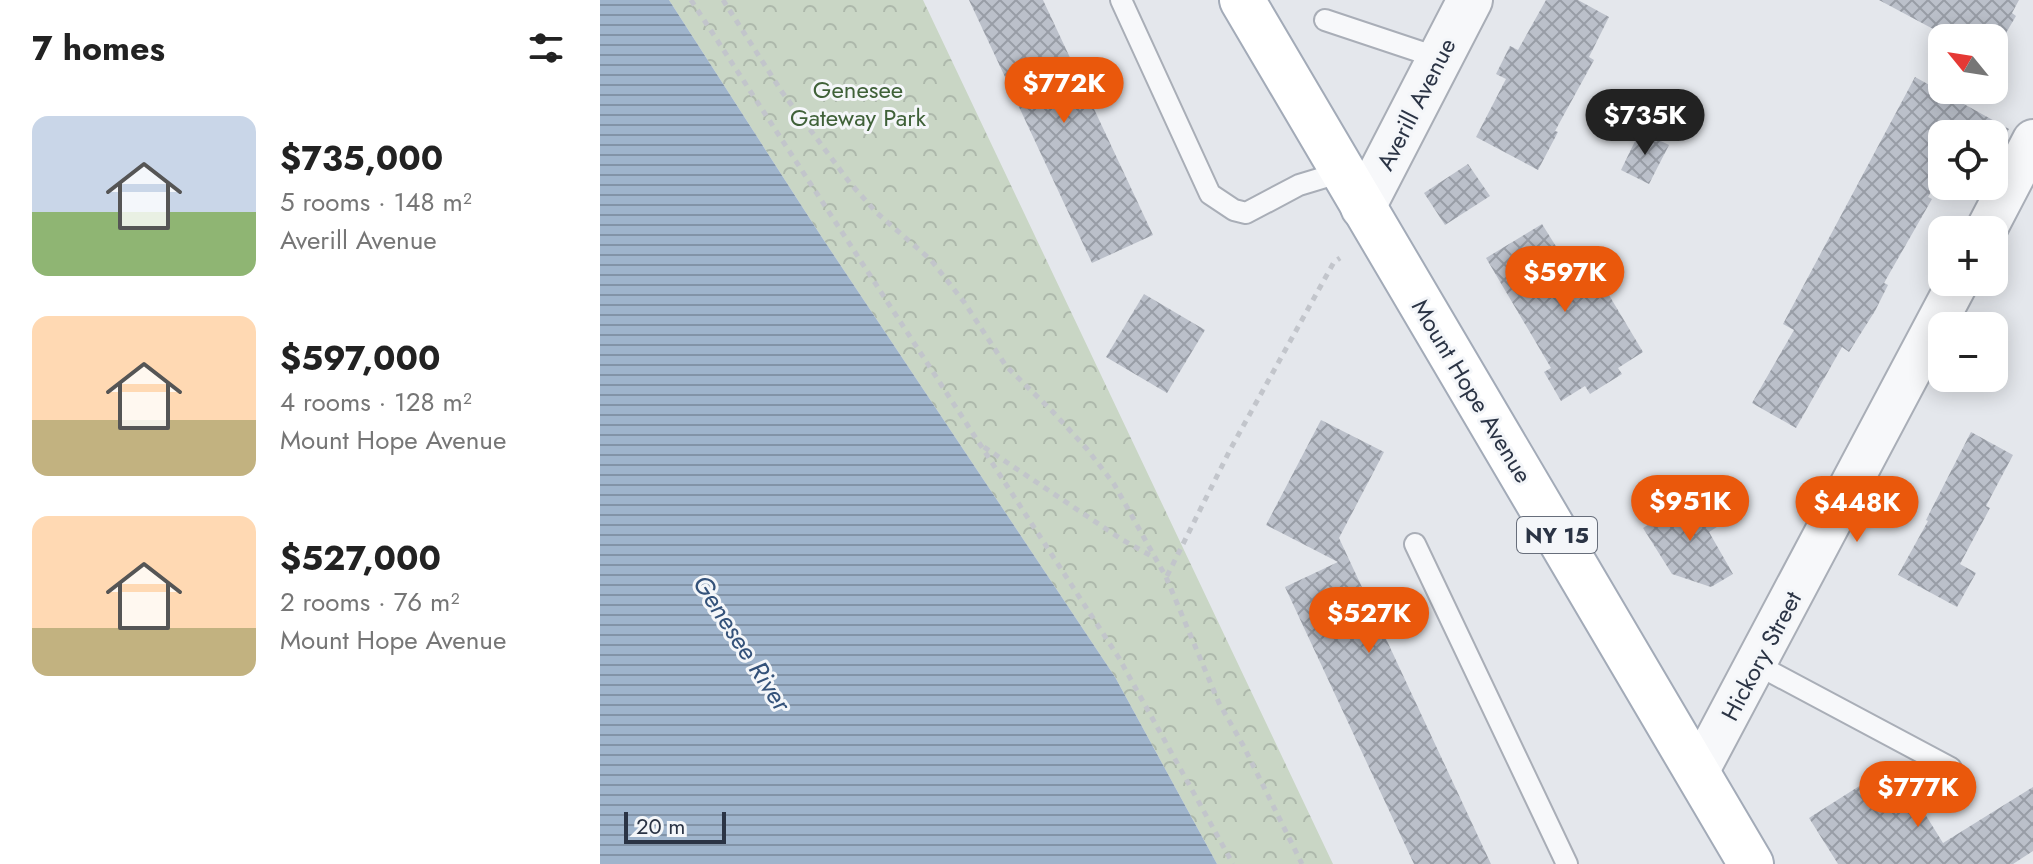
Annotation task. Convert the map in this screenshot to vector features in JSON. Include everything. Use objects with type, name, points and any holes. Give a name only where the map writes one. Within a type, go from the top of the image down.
[{"type":"main road","name":"Mount Hope Avenue","points":[[1242,0],[1751,864]]},
{"type":"street","name":"Averill Avenue","points":[[1352,190],[1439,58],[1470,0]]},
{"type":"street","points":[[1993,216],[2033,140]]},
{"type":"street","name":"Hickory Street","points":[[1697,774],[1951,296]]},
{"type":"lane","points":[[1121,0],[1210,194],[1234,210],[1246,213],[1299,185],[1352,190]]},
{"type":"lane","points":[[1325,20],[1439,58]]},
{"type":"lane","points":[[1415,544],[1567,864]]},
{"type":"lane","points":[[1756,664],[1951,768]]},
{"type":"path","points":[[691,0],[1119,658],[1233,864]]},
{"type":"path","points":[[723,0],[782,92],[850,183],[877,213],[931,260],[957,292],[1006,366],[1096,460],[1135,518],[1166,577],[1202,668],[1302,864]]},
{"type":"path","points":[[1166,577],[1231,448],[1334,262],[1340,258]]},
{"type":"path","points":[[979,445],[1121,539],[1154,557]]},
{"type":"green space","name":"Genesee Gateway Park","points":[[669,0],[923,0],[1333,864],[1217,864],[1115,677],[821,236]]},
{"type":"water","name":"Genesee River","points":[[600,0],[669,0],[821,236],[1115,677],[1217,864],[600,864]]},
{"type":"building","points":[[969,0],[1043,0],[1153,235],[1092,263]]},
{"type":"building","points":[[1546,0],[1578,0],[1609,17],[1589,57],[1594,60],[1555,131],[1558,132],[1538,170],[1476,137],[1506,79],[1496,74],[1510,46],[1518,50]]},
{"type":"building","points":[[1879,0],[2019,0],[2012,13],[2016,16],[2008,30],[2008,24],[1928,26]]},
{"type":"building","points":[[1915,77],[1928,84],[1928,104],[1964,104],[1993,120],[1928,120],[1928,200],[1931,200],[1884,283],[1888,285],[1875,311],[1849,352],[1842,347],[1796,428],[1752,403],[1794,330],[1783,324]]},
{"type":"building","points":[[1640,131],[1669,145],[1649,184],[1621,170]]},
{"type":"building","points":[[1468,164],[1490,196],[1445,225],[1424,193]]},
{"type":"building","points":[[1542,224],[1577,280],[1594,270],[1643,352],[1618,368],[1622,374],[1590,394],[1585,386],[1561,401],[1544,372],[1551,368],[1486,258]]},
{"type":"building","points":[[1144,294],[1205,330],[1167,393],[1106,357]]},
{"type":"building","points":[[1321,420],[1384,452],[1339,538],[1491,864],[1414,864],[1285,587],[1338,562],[1266,525]]},
{"type":"building","points":[[1971,432],[2013,455],[1986,506],[1990,508],[1960,564],[1976,573],[1957,607],[1898,575]]},
{"type":"building","points":[[1699,492],[1720,525],[1709,532],[1733,574],[1711,587],[1672,574],[1643,528]]},
{"type":"building","points":[[1894,764],[1943,843],[2033,787],[2033,851],[2013,864],[1838,864],[1809,818]]}]
